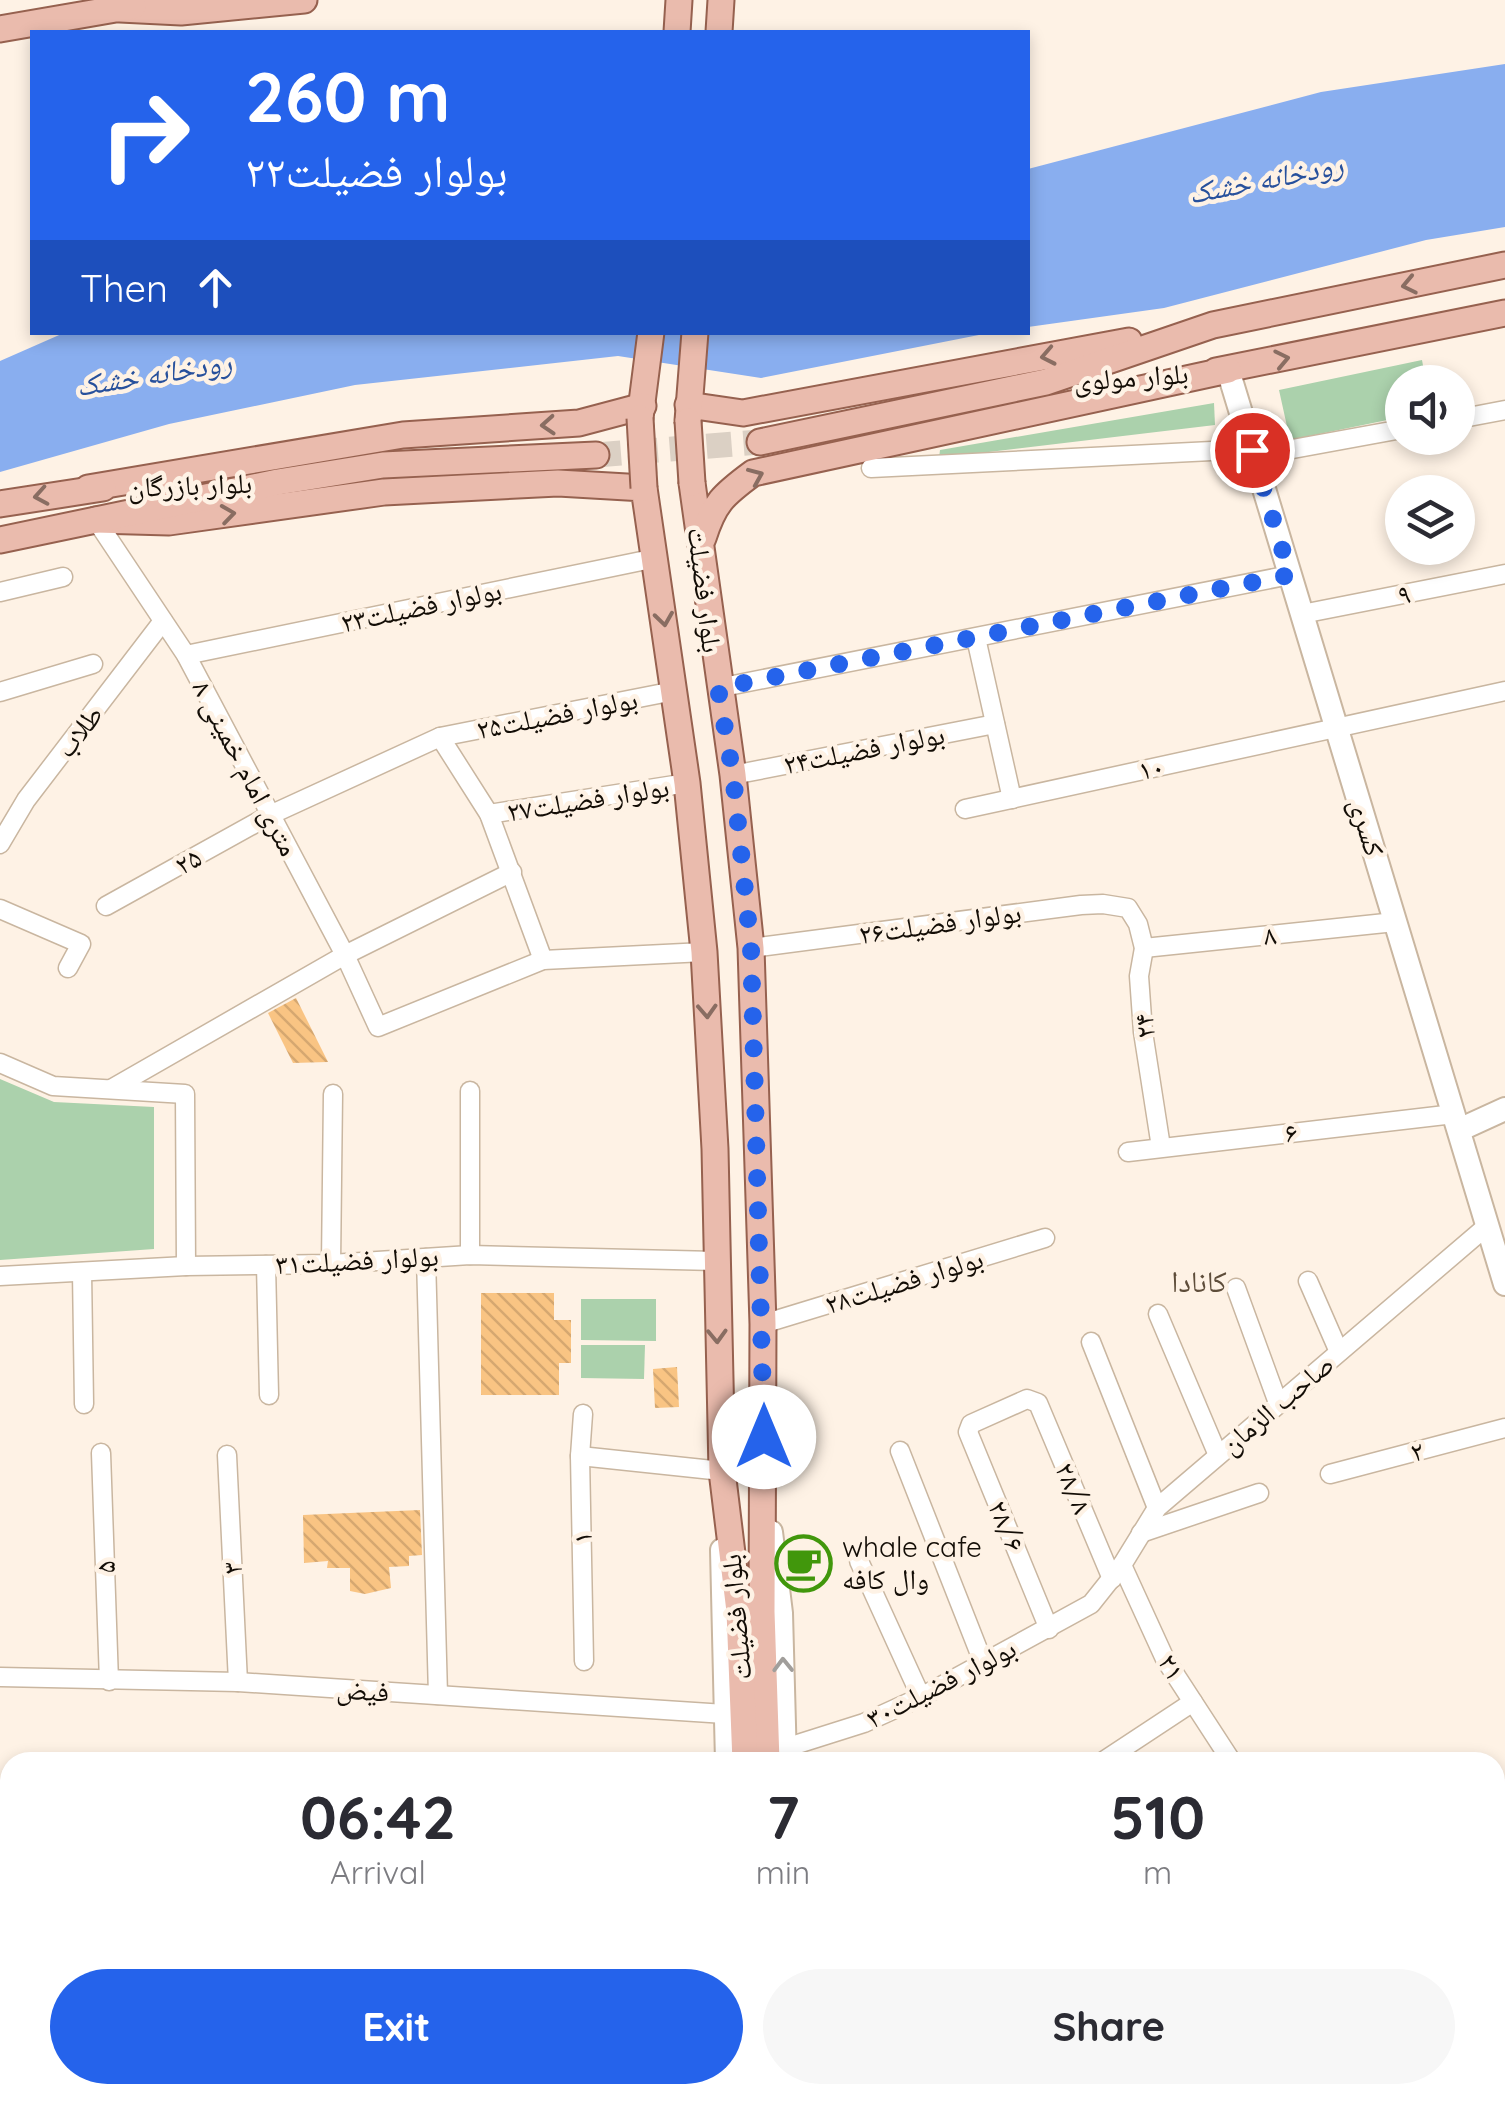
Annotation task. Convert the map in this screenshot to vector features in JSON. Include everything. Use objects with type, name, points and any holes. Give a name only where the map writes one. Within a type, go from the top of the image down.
[{"type":"main road","points":[[0,30],[154,0]]},
{"type":"main road","points":[[120,9],[181,12],[304,0]]},
{"type":"main road","name":"بلوار مولوی","points":[[1046,382],[1213,325],[1505,265]]},
{"type":"main road","name":"بلوار مولوی","points":[[1046,382],[1228,370],[1505,313]]},
{"type":"main road","points":[[688,405],[743,414],[1213,325]]},
{"type":"main road","name":"بلوار فضیلت","points":[[652,335],[643,406],[644,488],[687,783],[704,952],[714,1149],[722,1471],[778,1752]]},
{"type":"main road","name":"بلوار فضیلت","points":[[694,335],[688,405],[692,482],[733,775],[751,948],[764,1474],[750,1611],[745,1752]]},
{"type":"main road","points":[[700,548],[712,509],[725,493],[753,473],[1228,370]]},
{"type":"main road","points":[[760,442],[1046,382]]},
{"type":"main road","points":[[88,488],[403,436],[579,423],[643,406]]},
{"type":"main road","points":[[278,482],[383,465],[596,456]]},
{"type":"main road","name":"بلوار بازرگان","points":[[0,504],[88,488],[278,482]]},
{"type":"main road","name":"بلوار بازرگان","points":[[0,540],[278,482]]},
{"type":"main road","points":[[96,520],[169,522],[384,492],[558,482],[644,488]]},
{"type":"main road","points":[[714,1149],[756,1150]]},
{"type":"street","name":"کسری","points":[[1228,370],[1505,1284]]},
{"type":"street","points":[[1475,416],[1505,410]]},
{"type":"street","points":[[870,468],[1253,453],[1385,432]]},
{"type":"street","name":"۸ متری امام خمینی","points":[[96,520],[186,654],[378,1027],[543,960]]},
{"type":"street","name":"بولوار فضیلت۲۳","points":[[186,654],[656,558]]},
{"type":"street","name":"۹","points":[[1302,614],[1505,574]]},
{"type":"street","points":[[718,688],[1290,575]]},
{"type":"street","points":[[0,592],[63,578]]},
{"type":"street","name":"طلاب","points":[[0,844],[26,800],[163,622]]},
{"type":"street","points":[[976,638],[1012,799]]},
{"type":"street","points":[[0,692],[93,664]]},
{"type":"street","name":"بولوار فضیلت۲۵","points":[[270,816],[440,737],[674,691]]},
{"type":"street","name":"۱۰","points":[[965,809],[1505,691]]},
{"type":"street","name":"بولوار فضیلت۲۴","points":[[733,775],[995,724]]},
{"type":"street","points":[[440,737],[489,814],[543,960],[704,952]]},
{"type":"street","name":"بولوار فضیلت۲۷","points":[[489,814],[687,783]]},
{"type":"street","name":"۲۵","points":[[106,906],[270,816]]},
{"type":"street","points":[[111,1090],[344,955],[512,872]]},
{"type":"street","name":"بولوار فضیلت۲۶","points":[[751,948],[1081,904],[1128,908]]},
{"type":"street","name":"۲۴","points":[[1128,908],[1138,924],[1144,948],[1139,976],[1143,1032],[1161,1147]]},
{"type":"street","points":[[0,909],[81,944],[68,968]]},
{"type":"street","name":"۸","points":[[1144,948],[1395,922]]},
{"type":"street","points":[[0,1063],[53,1086],[186,1094],[186,1266]]},
{"type":"street","points":[[470,1092],[470,1255]]},
{"type":"street","points":[[331,1264],[333,1094]]},
{"type":"street","points":[[1456,1122],[1505,1109]]},
{"type":"street","name":"۶","points":[[1128,1152],[1456,1122]]},
{"type":"street","name":"صاحب الزمان","points":[[1091,1604],[1117,1572],[1157,1508],[1488,1226]]},
{"type":"street","name":"بولوار فضیلت۲۸","points":[[763,1324],[1045,1238]]},
{"type":"street","name":"بولوار فضیلت۳۱","points":[[0,1276],[470,1255],[715,1262]]},
{"type":"street","points":[[426,1258],[438,1695]]},
{"type":"street","points":[[266,1265],[270,1395]]},
{"type":"street","points":[[82,1272],[84,1404]]},
{"type":"street","points":[[1308,1282],[1339,1352]]},
{"type":"street","points":[[1236,1288],[1278,1403]]},
{"type":"street","points":[[1158,1314],[1217,1454]]},
{"type":"street","points":[[1090,1342],[1157,1508]]},
{"type":"street","name":"۲۸/۸","points":[[971,1424],[1033,1398],[1038,1403],[1117,1572]]},
{"type":"street","name":"۱","points":[[583,1414],[580,1456],[584,1661]]},
{"type":"street","name":"۲۸/۶","points":[[971,1424],[968,1432],[1049,1629]]},
{"type":"street","name":"۲","points":[[1330,1474],[1505,1428]]},
{"type":"street","points":[[900,1451],[983,1662]]},
{"type":"street","name":"۵","points":[[101,1453],[109,1681]]},
{"type":"street","name":"۳","points":[[227,1455],[238,1682]]},
{"type":"street","points":[[580,1456],[722,1471]]},
{"type":"street","name":"بلوار فضیلت","points":[[722,1471],[726,1752]]},
{"type":"street","name":"بلوار فضیلت","points":[[764,1474],[781,1612],[779,1752]]},
{"type":"street","points":[[1140,1532],[1259,1493]]},
{"type":"street","points":[[860,1562],[921,1697]]},
{"type":"street","name":"۲۱","points":[[1117,1572],[1165,1659],[1226,1752]]},
{"type":"street","name":"بولوار فضیلت۳۰","points":[[794,1752],[921,1697],[1091,1604]]},
{"type":"street","name":"فیض","points":[[0,1677],[238,1682],[724,1714]]},
{"type":"street","points":[[1117,1752],[1193,1702]]},
{"type":"green space","points":[[1385,368],[1385,420],[1290,440],[1279,390]]},
{"type":"green space","points":[[1214,403],[1215,425],[939,458],[940,450]]},
{"type":"green space","points":[[0,1079],[54,1102],[154,1107],[154,1249],[0,1260]]},
{"type":"green space","points":[[581,1299],[656,1299],[656,1341],[581,1340]]},
{"type":"green space","points":[[581,1345],[645,1345],[644,1379],[581,1378]]},
{"type":"water","name":"رودخانه خشک","points":[[1505,64],[1505,227],[1426,240],[1164,308],[1030,327],[1030,168],[1321,92]]},
{"type":"water","name":"رودخانه خشک","points":[[59,335],[979,335],[761,378],[618,356],[355,385],[169,424],[0,472],[0,361]]},
{"type":"building","points":[[296,998],[328,1062],[293,1063],[268,1013]]},
{"type":"building","points":[[481,1293],[554,1293],[554,1320],[571,1320],[571,1363],[559,1363],[559,1395],[481,1395]]},
{"type":"building","points":[[677,1367],[679,1407],[655,1408],[653,1369]]},
{"type":"building","points":[[420,1510],[422,1555],[409,1556],[409,1566],[389,1567],[391,1588],[365,1594],[350,1591],[350,1568],[327,1568],[328,1561],[304,1563],[303,1515]]},
{"type":"tunnel","points":[[596,455],[760,442]]},
{"type":"place","name":"whale cafe وال کافه","points":[[803,1563]]},
{"type":"district","name":"کانادا","points":[[1199,1282]]},
{"type":"route","points":[[764,1437],[751,948],[733,775],[718,688],[1290,575],[1252,450]]}]
